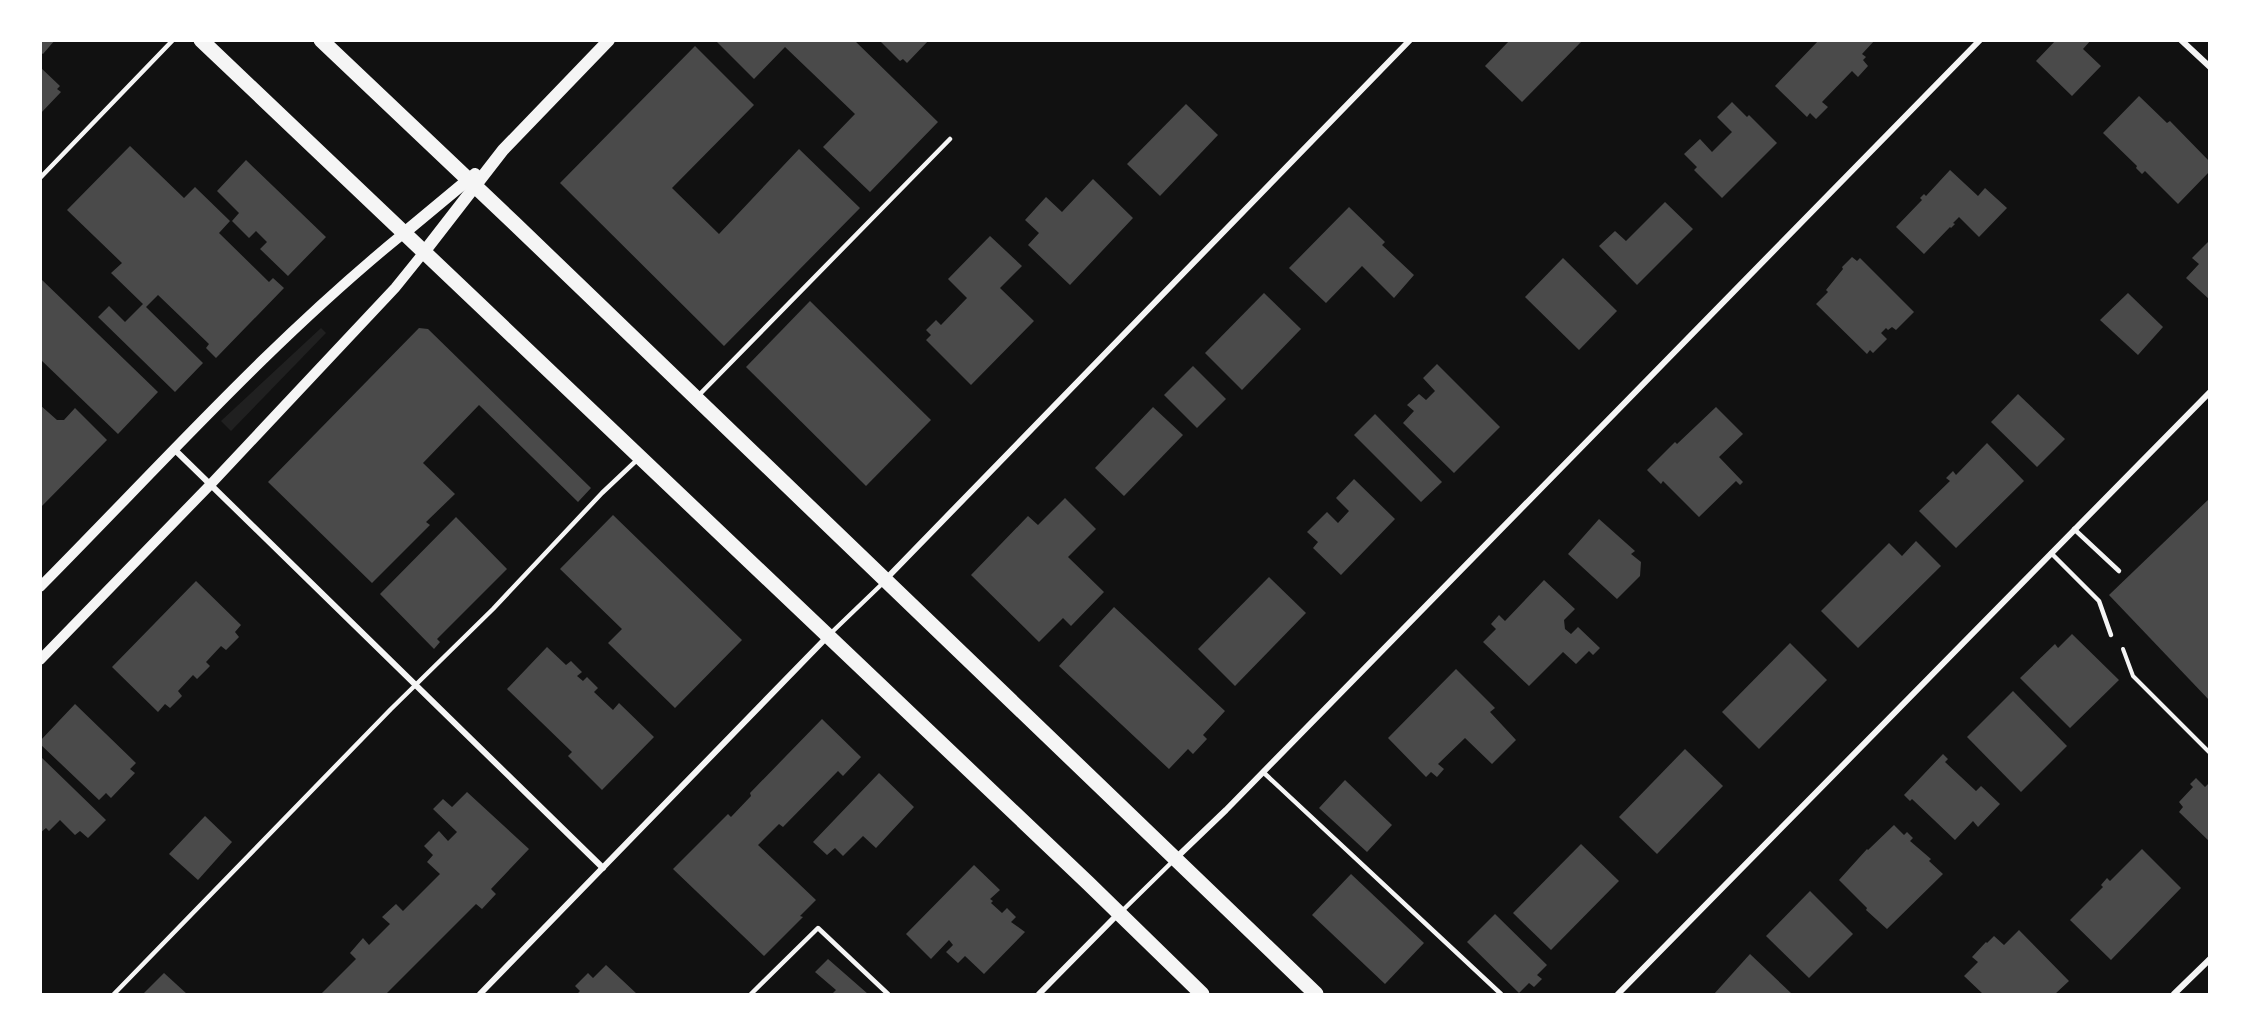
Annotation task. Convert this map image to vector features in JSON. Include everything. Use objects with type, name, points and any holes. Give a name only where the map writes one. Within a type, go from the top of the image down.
[{"type":"main road","points":[[201,40],[1202,994]]},
{"type":"main road","points":[[321,40],[1316,994]]},
{"type":"main road","points":[[424,252],[472,183],[609,40]]},
{"type":"main road","points":[[404,233],[472,183]]},
{"type":"street","points":[[885,581],[1410,40]]},
{"type":"street","points":[[1175,859],[1980,40]]},
{"type":"street","points":[[2181,40],[2210,67]]},
{"type":"street","points":[[40,587],[307,317],[404,233]]},
{"type":"street","points":[[40,660],[210,485],[395,288],[424,252]]},
{"type":"street","points":[[1618,994],[2210,392]]},
{"type":"street","points":[[174,450],[603,868]]},
{"type":"street","points":[[480,994],[828,636]]},
{"type":"street","points":[[1039,994],[1119,914]]},
{"type":"street","points":[[2174,994],[2210,959]]},
{"type":"lane","points":[[40,178],[173,40]]},
{"type":"lane","points":[[696,398],[950,139]]},
{"type":"lane","points":[[114,994],[493,609],[602,493],[640,457]]},
{"type":"lane","points":[[2074,529],[2119,571]]},
{"type":"lane","points":[[2051,553],[2100,601],[2111,635]]},
{"type":"lane","points":[[828,636],[885,581]]},
{"type":"lane","points":[[1263,772],[1501,994]]},
{"type":"lane","points":[[1119,914],[1175,859]]},
{"type":"lane","points":[[751,994],[818,928],[888,994]]},
{"type":"path","points":[[2121,646],[2133,676],[2210,753]]},
{"type":"shaded area","points":[[321,328],[326,333],[231,431],[221,421]]},
{"type":"building","points":[[40,40],[55,40],[43,54],[40,52]]},
{"type":"building","points":[[715,40],[854,40],[938,122],[870,192],[823,147],[855,114],[785,47],[754,79]]},
{"type":"building","points":[[879,40],[929,40],[907,63],[903,59],[900,61]]},
{"type":"building","points":[[1510,40],[1583,40],[1522,102],[1485,66]]},
{"type":"building","points":[[1819,40],[1875,40],[1862,54],[1866,57],[1863,60],[1868,66],[1858,77],[1852,71],[1822,102],[1828,107],[1816,119],[1810,113],[1807,117],[1775,86]]},
{"type":"building","points":[[2056,40],[2091,40],[2083,49],[2101,66],[2072,96],[2036,61]]},
{"type":"building","points":[[695,46],[754,105],[672,188],[719,234],[799,149],[860,208],[724,346],[560,183]]},
{"type":"building","points":[[40,67],[60,86],[57,89],[61,92],[40,114]]},
{"type":"building","points":[[2139,96],[2167,123],[2170,121],[2210,162],[2210,171],[2178,204],[2145,171],[2142,174],[2136,168],[2137,166],[2103,133]]},
{"type":"building","points":[[1732,102],[1747,117],[1749,115],[1777,143],[1722,198],[1694,170],[1697,167],[1684,154],[1700,139],[1712,152],[1732,132],[1717,117]]},
{"type":"building","points":[[1186,104],[1218,135],[1160,196],[1127,164]]},
{"type":"building","points":[[130,146],[184,198],[195,187],[230,221],[219,233],[269,282],[273,278],[284,288],[216,358],[206,348],[209,344],[158,295],[146,307],[203,363],[175,392],[98,317],[109,306],[125,322],[143,304],[111,273],[122,263],[67,210]]},
{"type":"building","points":[[246,160],[326,237],[288,276],[260,249],[267,242],[256,231],[249,238],[232,221],[239,213],[217,191]]},
{"type":"building","points":[[1950,170],[1978,196],[1985,188],[2007,208],[1979,237],[1959,217],[1953,223],[1955,224],[1924,254],[1896,227],[1922,200],[1920,198],[1924,194],[1926,196]]},
{"type":"building","points":[[1093,179],[1133,218],[1070,285],[1028,245],[1039,233],[1025,220],[1046,197],[1062,212]]},
{"type":"building","points":[[1665,202],[1693,229],[1637,285],[1599,246],[1615,231],[1626,241]]},
{"type":"building","points":[[1349,207],[1385,242],[1382,245],[1414,275],[1394,298],[1362,266],[1326,303],[1289,268]]},
{"type":"building","points":[[990,236],[1022,266],[1000,288],[1034,321],[971,385],[926,340],[931,335],[926,330],[936,320],[941,325],[967,298],[948,279]]},
{"type":"building","points":[[2210,240],[2210,300],[2186,278],[2199,264],[2192,258]]},
{"type":"building","points":[[1852,257],[1857,261],[1860,258],[1914,312],[1896,330],[1892,327],[1888,330],[1886,328],[1881,333],[1887,339],[1873,353],[1870,350],[1867,354],[1816,304],[1828,292],[1826,290]]},
{"type":"building","points":[[1563,258],[1617,311],[1579,350],[1525,297]]},
{"type":"building","points":[[40,278],[158,392],[118,434],[40,359]]},
{"type":"building","points":[[1264,293],[1301,329],[1242,390],[1205,353]]},
{"type":"building","points":[[2128,293],[2163,327],[2138,355],[2100,320]]},
{"type":"building","points":[[810,301],[931,420],[866,486],[746,367]]},
{"type":"building","points":[[419,328],[428,329],[591,488],[578,502],[479,405],[423,463],[455,494],[426,522],[430,525],[372,583],[268,482]]},
{"type":"building","points":[[1437,364],[1500,427],[1454,473],[1403,423],[1414,411],[1407,405],[1419,394],[1426,400],[1435,391],[1423,378]]},
{"type":"building","points":[[1193,366],[1226,399],[1197,428],[1164,395]]},
{"type":"building","points":[[2018,394],[2065,439],[2037,467],[1991,422]]},
{"type":"building","points":[[40,405],[57,420],[64,420],[75,408],[107,440],[40,508]]},
{"type":"building","points":[[1153,407],[1183,435],[1124,496],[1095,468]]},
{"type":"building","points":[[1716,407],[1743,434],[1719,457],[1743,482],[1740,485],[1736,481],[1699,517],[1663,481],[1661,484],[1647,470]]},
{"type":"building","points":[[1375,414],[1442,482],[1421,502],[1354,435]]},
{"type":"building","points":[[1987,443],[2024,481],[1956,548],[1919,511],[1950,481],[1946,478],[1953,471],[1956,475]]},
{"type":"building","points":[[1354,479],[1395,519],[1341,575],[1313,548],[1318,542],[1307,532],[1327,512],[1338,523],[1349,511],[1336,498]]},
{"type":"building","points":[[1065,498],[1096,529],[1068,557],[1104,592],[1071,626],[1063,618],[1039,642],[971,575],[1028,516],[1038,525]]},
{"type":"building","points":[[2210,498],[2210,701],[2109,595]]},
{"type":"building","points":[[613,515],[742,640],[675,708],[608,643],[622,629],[560,569]]},
{"type":"building","points":[[456,517],[507,569],[437,639],[440,642],[434,649],[380,594]]},
{"type":"building","points":[[1599,519],[1635,551],[1631,554],[1641,562],[1640,576],[1617,599],[1568,554]]},
{"type":"building","points":[[1916,541],[1941,566],[1858,648],[1821,611],[1889,543],[1902,556]]},
{"type":"building","points":[[1269,577],[1306,613],[1235,686],[1198,649]]},
{"type":"building","points":[[1544,580],[1575,609],[1564,620],[1565,629],[1571,634],[1578,627],[1600,648],[1593,655],[1589,651],[1576,664],[1563,652],[1529,686],[1483,642],[1496,629],[1491,624],[1499,615],[1505,621]]},
{"type":"building","points":[[196,581],[241,625],[235,632],[239,637],[226,650],[221,646],[206,662],[210,666],[197,679],[193,675],[178,691],[182,696],[170,708],[165,704],[158,712],[112,667]]},
{"type":"building","points":[[1114,607],[1225,711],[1203,735],[1207,739],[1193,754],[1188,749],[1169,769],[1059,666]]},
{"type":"building","points":[[2072,634],[2119,680],[2070,728],[2020,678],[2055,644],[2058,648]]},
{"type":"building","points":[[1790,643],[1827,680],[1759,749],[1722,712]]},
{"type":"building","points":[[547,647],[566,665],[571,661],[582,672],[577,676],[583,681],[587,677],[598,688],[594,692],[613,710],[619,703],[654,737],[602,790],[568,756],[572,752],[507,689]]},
{"type":"building","points":[[1456,669],[1495,708],[1490,712],[1516,740],[1492,764],[1465,738],[1438,764],[1444,769],[1437,777],[1431,772],[1426,777],[1388,738]]},
{"type":"building","points":[[2013,691],[2067,746],[2021,792],[1967,737]]},
{"type":"building","points":[[75,704],[136,763],[130,769],[135,773],[111,798],[106,793],[99,800],[40,744],[40,741]]},
{"type":"building","points":[[822,719],[861,757],[843,776],[838,771],[783,827],[779,824],[758,845],[816,900],[800,916],[803,917],[764,956],[673,869],[728,814],[731,817],[751,796],[750,793]]},
{"type":"building","points":[[1685,749],[1723,786],[1657,854],[1619,817]]},
{"type":"building","points":[[1943,754],[1948,759],[1945,762],[1976,791],[1981,786],[2000,804],[1978,827],[1973,821],[1955,840],[1912,799],[1910,801],[1904,795]]},
{"type":"building","points":[[40,756],[106,820],[88,838],[80,831],[75,835],[60,820],[49,831],[46,828],[40,833]]},
{"type":"building","points":[[879,773],[914,807],[876,848],[863,836],[843,856],[835,848],[827,855],[813,842]]},
{"type":"building","points":[[2196,778],[2205,787],[2210,782],[2210,842],[2179,812],[2183,807],[2179,802],[2193,787],[2190,784]]},
{"type":"building","points":[[1345,780],[1392,825],[1367,852],[1319,808]]},
{"type":"building","points":[[467,792],[529,849],[491,889],[496,894],[482,909],[476,904],[386,994],[321,994],[356,959],[350,953],[363,938],[369,945],[390,924],[382,917],[396,904],[403,911],[440,874],[427,862],[433,855],[424,846],[439,831],[448,841],[457,832],[433,809],[443,799],[452,807]]},
{"type":"building","points":[[205,816],[232,842],[198,880],[169,854]]},
{"type":"building","points":[[1894,825],[1904,835],[1907,832],[1913,838],[1910,841],[1931,859],[1929,861],[1943,874],[1887,929],[1839,880],[1867,849]]},
{"type":"building","points":[[1581,844],[1619,881],[1551,950],[1513,913]]},
{"type":"building","points":[[2142,849],[2181,888],[2111,960],[2070,920],[2103,887],[2101,885],[2107,878],[2110,881]]},
{"type":"building","points":[[974,865],[1000,890],[990,899],[993,901],[991,903],[1002,913],[1007,908],[1016,917],[1011,922],[1025,932],[984,974],[965,956],[958,963],[946,952],[953,945],[949,940],[931,959],[906,934]]},
{"type":"building","points":[[1351,874],[1424,943],[1385,984],[1312,915]]},
{"type":"building","points":[[1810,891],[1853,934],[1809,978],[1766,936]]},
{"type":"building","points":[[1495,914],[1547,965],[1537,975],[1542,979],[1534,987],[1529,983],[1519,993],[1467,942]]},
{"type":"building","points":[[2019,930],[2069,981],[2055,994],[1983,994],[1964,976],[1978,962],[1972,957],[1994,936],[2004,945]]},
{"type":"building","points":[[1750,954],[1792,994],[1714,994]]},
{"type":"building","points":[[828,959],[868,994],[832,994],[836,990],[815,972]]},
{"type":"building","points":[[606,965],[637,994],[577,994],[580,991],[575,986],[588,973],[593,978]]},
{"type":"building","points":[[164,973],[187,994],[143,994]]}]
